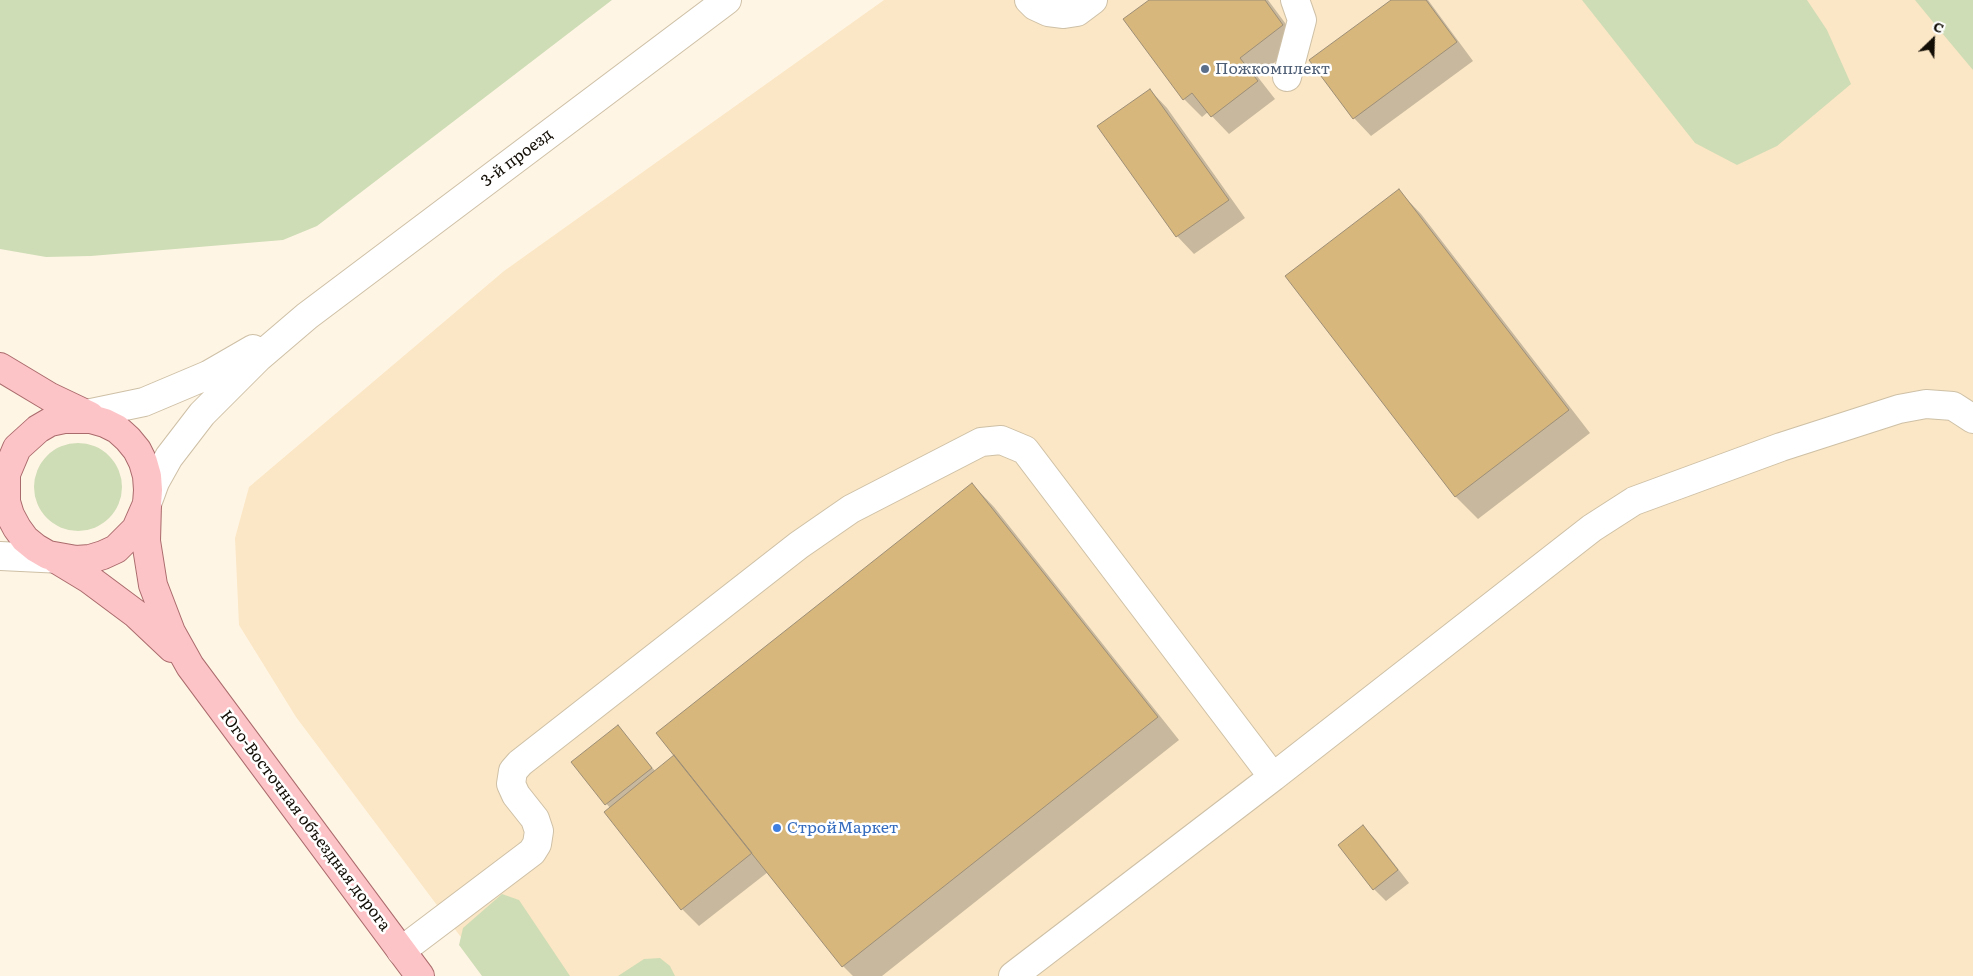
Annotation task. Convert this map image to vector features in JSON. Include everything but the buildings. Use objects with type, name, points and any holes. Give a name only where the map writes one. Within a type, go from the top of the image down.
[{"type":"main road","points":[[0,367],[85,418],[117,430],[128,438],[143,462],[147,476],[146,541],[153,585],[171,632],[190,666]]},
{"type":"main road","points":[[85,418],[50,422],[38,429],[18,448],[6,474],[3,492],[16,528],[36,548],[55,557],[89,579],[136,614],[190,666]]},
{"type":"main road","points":[[55,557],[76,560],[90,559],[103,556],[116,549],[136,529],[147,504]]},
{"type":"main road","name":"Юго-Восточная объездная дорога","points":[[190,666],[420,976]]},
{"type":"street","name":"3-й проезд","points":[[307,316],[727,0]]},
{"type":"street","points":[[1029,0],[1035,6],[1048,12],[1064,14],[1077,12],[1094,0]]},
{"type":"street","points":[[1288,77],[1302,20],[1295,0]]},
{"type":"street","points":[[85,418],[144,402],[208,375],[307,316]]},
{"type":"street","points":[[147,504],[155,482],[170,457],[202,414],[259,357],[307,316]]},
{"type":"street","points":[[27,384],[76,398],[97,399],[140,395],[208,375]]},
{"type":"street","points":[[1013,976],[1273,777],[1592,528],[1634,501],[1781,447],[1899,409],[1926,404],[1953,406],[1973,419]]},
{"type":"street","points":[[402,951],[532,852],[537,844],[539,831],[534,819],[516,795],[511,784],[513,771],[520,763],[799,545],[851,509],[981,442],[992,440],[1007,442],[1025,450],[1273,777]]},
{"type":"street","points":[[0,472],[18,448]]},
{"type":"street","points":[[0,556],[55,557]]},
{"type":"shaded area","points":[[884,0],[1973,0],[1973,976],[490,976],[296,717],[239,625],[235,538],[249,487],[504,271]]},
{"type":"green space","points":[[0,0],[612,0],[317,226],[283,240],[91,256],[46,257],[0,249]]},
{"type":"green space","points":[[1582,0],[1807,0],[1827,30],[1851,84],[1777,146],[1737,165],[1695,143]]},
{"type":"green space","points":[[1915,0],[1973,0],[1973,70],[1942,33]]},
{"type":"green space","points":[[69,443],[87,443],[103,450],[115,462],[122,478],[122,496],[115,512],[103,524],[87,531],[69,531],[53,524],[41,512],[34,496],[34,478],[41,462],[53,450]]},
{"type":"green space","points":[[502,894],[519,900],[570,976],[482,976],[459,945],[463,928]]},
{"type":"green space","points":[[660,958],[670,966],[675,976],[618,976],[644,959]]},
{"type":"place","name":"Пожкомплект","points":[[1205,69]]},
{"type":"place","name":"СтройМаркет","points":[[777,828]]}]
